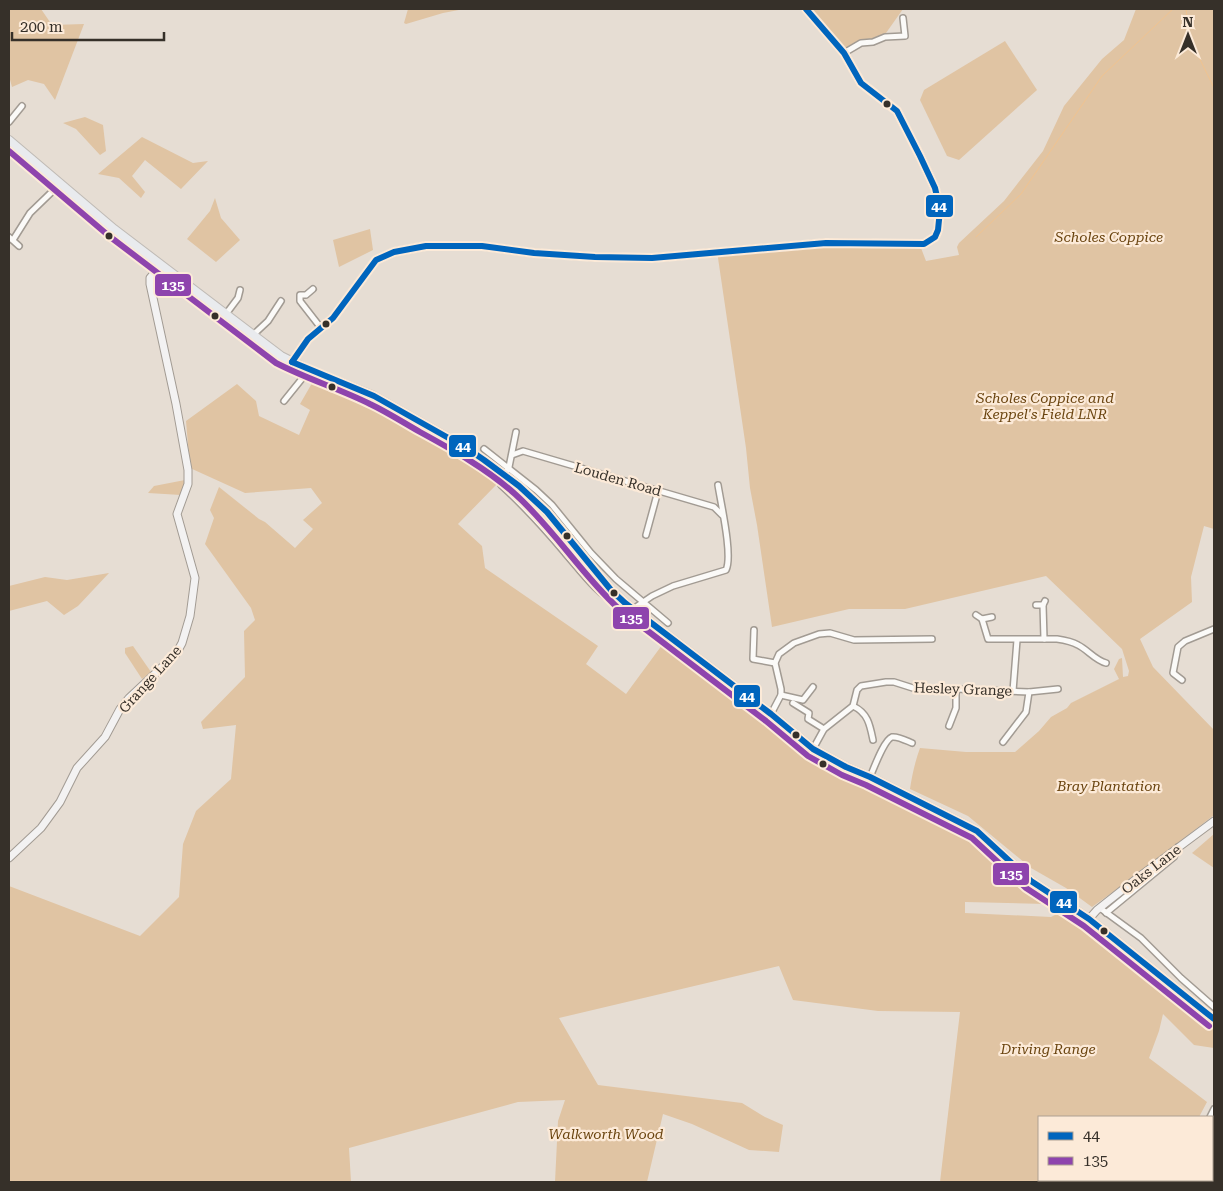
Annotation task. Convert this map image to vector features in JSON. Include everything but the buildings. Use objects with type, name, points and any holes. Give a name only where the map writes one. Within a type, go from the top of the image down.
[{"type":"main road","points":[[9,140],[160,265],[292,362],[374,396],[468,449],[505,475],[548,512],[611,590],[625,603],[772,714],[813,749],[977,831],[1031,881],[1089,919],[1214,1019]]},
{"type":"street","points":[[292,362],[308,339],[333,318],[376,260],[394,252],[426,246],[482,246],[534,253],[652,258],[826,243],[924,244],[935,237],[940,228],[940,210],[935,188],[897,111],[863,86],[844,53],[806,9]]},
{"type":"street","points":[[844,53],[860,43],[873,42],[885,37],[905,36],[903,18]]},
{"type":"street","points":[[9,122],[22,106]]},
{"type":"street","points":[[19,246],[11,239],[30,213],[60,184]]},
{"type":"street","name":"Grange Lane","points":[[9,858],[41,828],[60,802],[77,768],[105,737],[120,709],[129,698],[176,654],[182,643],[190,616],[196,578],[177,514],[188,484],[188,470],[150,284],[150,278],[160,265]]},
{"type":"street","points":[[313,289],[306,295],[300,295],[300,301],[321,328]]},
{"type":"street","points":[[226,314],[238,298],[240,290]]},
{"type":"street","points":[[253,335],[268,321],[281,301]]},
{"type":"street","points":[[284,401],[309,370]]},
{"type":"street","points":[[516,432],[509,467],[501,481],[501,485],[533,515],[585,575],[612,602],[618,605],[625,603]]},
{"type":"street","points":[[484,450],[509,467],[552,505],[591,553],[642,602],[668,623]]},
{"type":"street","name":"Louden Road","points":[[512,455],[523,451],[714,507],[722,515]]},
{"type":"street","points":[[633,609],[642,602],[673,586],[722,573],[726,570],[729,560],[718,485]]},
{"type":"street","points":[[646,535],[658,491]]},
{"type":"street","points":[[1036,604],[1044,603],[1044,639]]},
{"type":"street","points":[[976,615],[982,619],[987,642],[1044,639],[1067,640],[1106,663]]},
{"type":"street","points":[[982,619],[992,617]]},
{"type":"street","points":[[1182,680],[1173,672],[1178,647],[1184,641],[1214,629]]},
{"type":"street","points":[[754,630],[753,659],[775,663]]},
{"type":"street","points":[[772,714],[781,695],[775,663],[779,654],[785,648],[803,639],[830,633],[854,640],[932,639]]},
{"type":"street","points":[[1013,691],[1017,640]]},
{"type":"street","name":"Hesley Grange","points":[[813,749],[824,729],[852,706],[858,688],[873,684],[894,682],[916,690],[956,689],[1029,692],[1058,689]]},
{"type":"street","points":[[781,695],[803,700],[813,687]]},
{"type":"street","points":[[949,726],[956,708],[956,689]]},
{"type":"street","points":[[1003,742],[1026,712],[1029,692]]},
{"type":"street","points":[[793,703],[809,713],[808,719],[824,729]]},
{"type":"street","points":[[852,706],[861,710],[866,716],[873,740]]},
{"type":"street","points":[[870,777],[890,738],[895,737],[912,743]]},
{"type":"street","name":"Oaks Lane","points":[[1089,919],[1103,910],[1179,847],[1214,821]]},
{"type":"street","points":[[1103,910],[1142,938],[1181,978],[1214,1007]]},
{"type":"green space","points":[[9,9],[41,9],[52,25],[84,24],[55,100],[44,84],[28,80],[12,87],[9,76]]},
{"type":"green space","points":[[408,9],[464,9],[406,24],[404,23]]},
{"type":"green space","points":[[812,9],[903,9],[886,33],[846,49]]},
{"type":"green space","name":"Scholes Coppice and Keppel's Field LNR","points":[[1136,9],[1214,9],[1214,529],[1204,526],[1191,577],[1192,602],[1140,639],[1153,667],[1214,730],[1214,815],[1092,907],[1066,888],[1031,868],[968,816],[910,789],[920,748],[966,752],[1015,752],[1039,731],[1051,717],[1067,708],[1071,703],[1119,679],[1114,669],[1119,659],[1122,658],[1123,677],[1128,676],[1129,671],[1122,649],[1046,576],[905,609],[849,609],[772,627],[750,488],[746,448],[718,256],[815,247],[921,248],[926,261],[959,255],[957,247],[959,243],[1004,201],[1043,151],[1064,106],[1102,59],[1124,40]]},
{"type":"green space","points":[[1005,41],[1037,90],[959,160],[947,156],[920,100],[924,90]]},
{"type":"green space","points":[[85,117],[103,125],[106,151],[100,155],[76,129],[63,123]]},
{"type":"green space","points":[[142,137],[193,163],[208,161],[181,189],[145,160],[132,176],[145,192],[141,198],[119,178],[98,174]]},
{"type":"green space","points":[[215,198],[221,218],[240,240],[216,262],[187,239],[210,211]]},
{"type":"green space","points":[[370,229],[373,250],[339,267],[333,240]]},
{"type":"green space","points":[[315,378],[369,402],[462,452],[497,477],[496,485],[458,524],[482,546],[485,568],[598,646],[586,664],[626,694],[665,641],[812,758],[977,838],[1020,883],[1046,904],[965,902],[965,913],[1051,917],[1067,909],[1214,1026],[1214,1048],[1194,1045],[1163,1014],[1149,1058],[1207,1102],[1200,1116],[1038,1116],[1038,1181],[1169,1181],[940,1182],[960,1012],[878,1011],[793,1000],[779,966],[559,1018],[598,1085],[742,1103],[783,1125],[779,1152],[749,1150],[692,1124],[663,1114],[647,1182],[555,1182],[558,1121],[565,1100],[518,1102],[349,1148],[351,1182],[9,1182],[9,886],[140,936],[179,897],[183,844],[196,811],[231,779],[236,725],[203,729],[201,722],[245,677],[244,631],[255,620],[251,608],[205,544],[214,518],[210,510],[219,487],[295,548],[313,529],[303,520],[322,503],[311,488],[245,493],[190,468],[186,421],[237,384],[256,401],[259,416],[299,435],[310,410],[300,404]]},
{"type":"green space","points":[[185,480],[181,495],[148,493],[154,486]]},
{"type":"green space","points":[[505,480],[534,502],[612,597],[533,512],[505,485]]},
{"type":"green space","points":[[109,573],[78,606],[64,615],[47,601],[9,611],[9,586],[45,577],[67,580]]},
{"type":"green space","points":[[133,646],[151,672],[142,679],[125,653],[125,648]]},
{"type":"green space","points":[[1214,834],[1214,868],[1192,853]]},
{"type":"waterway","points":[[976,237],[1021,194],[1102,76],[1173,9]]},
{"type":"waterway","points":[[1186,9],[1190,39],[1214,88]]},
{"type":"transit line","name":"44","points":[[292,362],[308,339],[333,318],[376,260],[394,252],[426,246],[482,246],[534,253],[652,258],[826,243],[924,244],[935,237],[938,230],[940,210],[935,188],[897,111],[861,83],[844,53],[806,9]]},
{"type":"transit line","name":"135","points":[[9,151],[109,236],[276,363],[376,407],[457,453],[493,476],[529,508],[592,581],[619,609],[766,721],[808,756],[842,775],[972,838],[1026,888],[1084,926],[1209,1026]]},
{"type":"transit line","name":"44","points":[[292,362],[374,396],[484,460],[519,486],[547,512],[611,590],[625,603],[771,714],[813,749],[977,831],[1031,881],[1089,919],[1214,1019]]},
{"type":"park label","name":"Scholes Coppice","points":[[1109,237]]},
{"type":"park label","name":"Bray Plantation","points":[[1109,786]]},
{"type":"park label","name":"Driving Range","points":[[1048,1049]]},
{"type":"park label","name":"Walkworth Wood","points":[[606,1134]]}]
